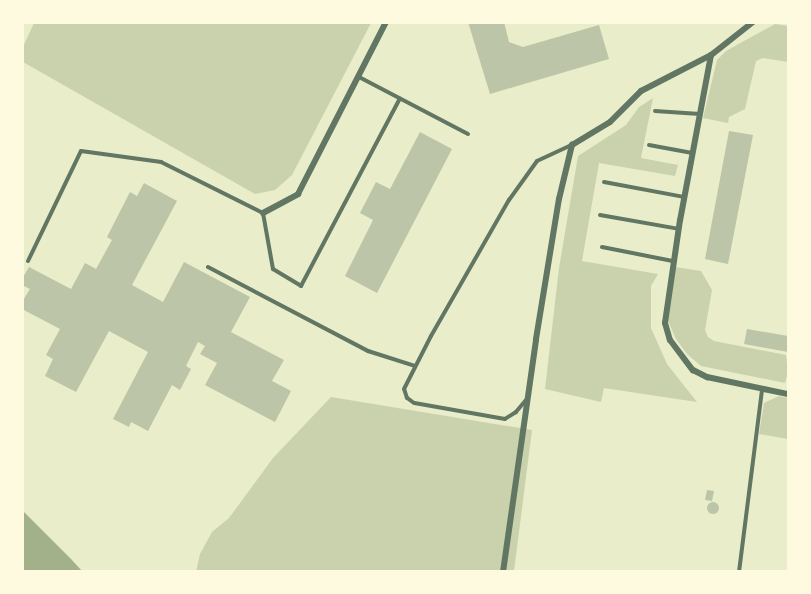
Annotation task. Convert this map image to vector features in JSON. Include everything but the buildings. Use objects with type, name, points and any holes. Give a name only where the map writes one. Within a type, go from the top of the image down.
[{"type":"street","points":[[263,213],[298,194],[386,22]]},
{"type":"street","points":[[503,572],[559,199],[572,145],[610,122],[641,91],[711,55],[753,22]]},
{"type":"street","points":[[711,55],[678,229],[665,323],[670,340],[693,370],[707,377],[789,394]]},
{"type":"lane","points":[[359,77],[468,134]]},
{"type":"lane","points":[[28,261],[81,151],[161,162],[263,213],[273,269],[300,286],[400,98]]},
{"type":"lane","points":[[656,111],[700,114]]},
{"type":"lane","points":[[528,397],[516,412],[505,419],[414,403],[407,398],[404,389],[514,192],[537,161],[572,145]]},
{"type":"lane","points":[[649,145],[692,153]]},
{"type":"lane","points":[[604,182],[684,197]]},
{"type":"lane","points":[[600,214],[678,229]]},
{"type":"lane","points":[[602,247],[673,261]]},
{"type":"lane","points":[[208,267],[368,351],[415,366]]},
{"type":"lane","points":[[739,572],[762,389]]},
{"type":"shaded area","points":[[34,23],[371,23],[292,175],[275,190],[255,194],[23,62],[23,47]]},
{"type":"shaded area","points":[[775,24],[788,26],[788,62],[763,58],[756,61],[745,109],[729,117],[728,123],[703,118],[717,60],[726,51]]},
{"type":"shaded area","points":[[653,98],[641,158],[678,165],[675,176],[599,163],[582,261],[658,274],[651,286],[651,328],[667,364],[697,402],[604,388],[601,402],[545,389],[559,268],[578,156],[626,125],[639,107]]},
{"type":"shaded area","points":[[675,267],[701,271],[712,290],[705,330],[708,337],[714,341],[786,355],[788,372],[785,383],[701,366],[687,354],[676,339],[668,321]]},
{"type":"shaded area","points":[[779,396],[788,398],[788,439],[759,434],[764,403]]},
{"type":"shaded area","points":[[331,397],[532,430],[514,571],[196,572],[200,554],[212,532],[229,518],[273,458]]},
{"type":"shaded area","points":[[23,511],[71,559],[82,571],[23,571]]}]
